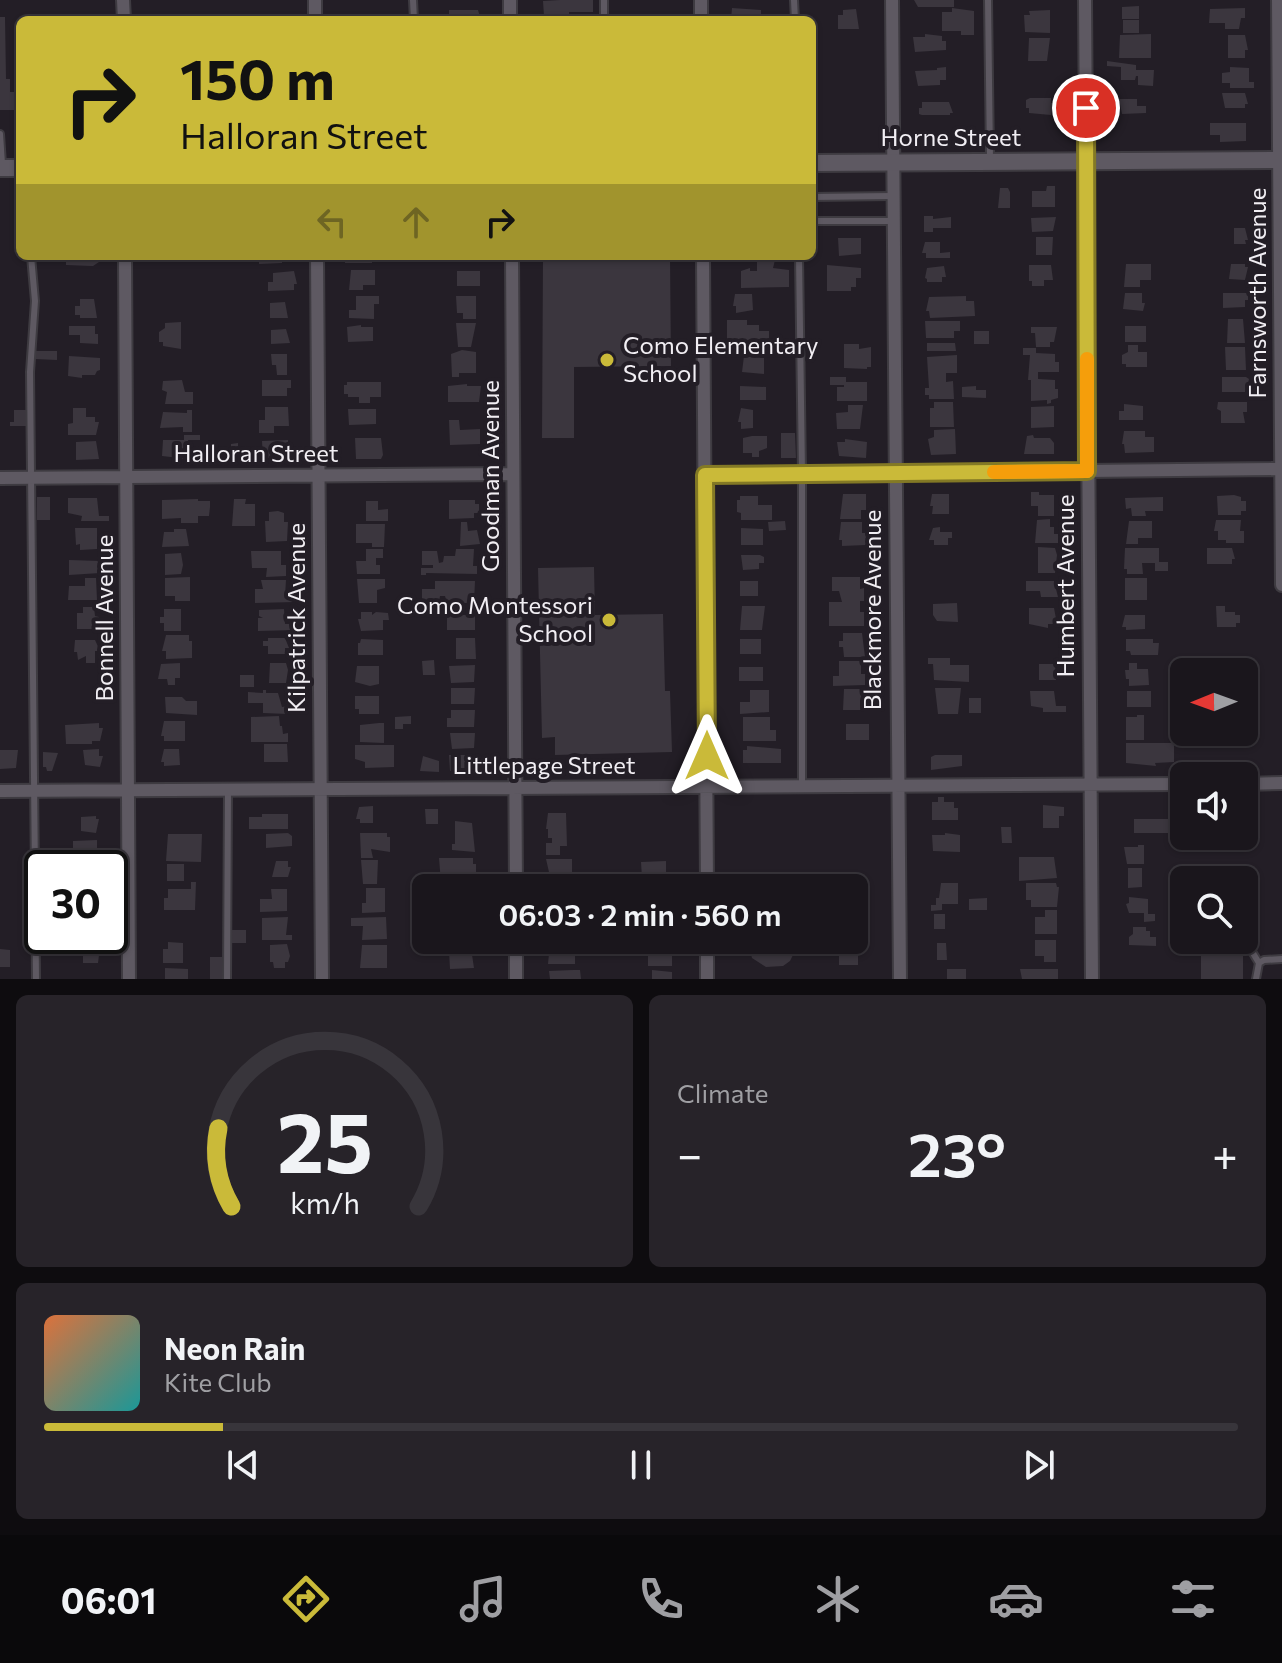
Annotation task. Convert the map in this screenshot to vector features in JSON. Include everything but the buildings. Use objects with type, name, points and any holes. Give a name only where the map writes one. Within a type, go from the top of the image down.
[{"type":"street","name":"Blackmore Avenue","points":[[892,0],[896,786],[900,979]]},
{"type":"street","name":"Humbert Avenue","points":[[1085,0],[1092,979]]},
{"type":"street","name":"Farnsworth Avenue","points":[[1278,0],[1282,585]]},
{"type":"street","name":"Horne Street","points":[[816,163],[1281,160]]},
{"type":"street","name":"Bonnell Avenue","points":[[125,260],[129,979]]},
{"type":"street","name":"Kilpatrick Avenue","points":[[317,260],[322,979]]},
{"type":"street","name":"Goodman Avenue","points":[[512,260],[516,874]]},
{"type":"street","points":[[703,260],[707,874]]},
{"type":"street","points":[[705,475],[1282,469]]},
{"type":"street","name":"Halloran Street","points":[[0,478],[513,474]]},
{"type":"street","points":[[1258,784],[1282,783]]},
{"type":"street","name":"Littlepage Street","points":[[0,791],[1170,784]]},
{"type":"street","points":[[516,954],[516,979]]},
{"type":"street","points":[[707,954],[707,979]]},
{"type":"lane","points":[[988,0],[990,162]]},
{"type":"lane","points":[[0,134],[1,168]]},
{"type":"lane","points":[[816,197],[893,196]]},
{"type":"lane","points":[[816,221],[893,221]]},
{"type":"lane","points":[[31,260],[35,301],[30,372],[36,979]]},
{"type":"lane","points":[[799,260],[802,786]]},
{"type":"lane","points":[[227,979],[228,789]]},
{"type":"lane","points":[[1254,954],[1259,963],[1256,979]]},
{"type":"lane","points":[[1259,963],[1282,959]]},
{"type":"slow traffic","points":[[994,472],[1087,471],[1087,359]]},
{"type":"place","name":"Como Elementary School","points":[[607,360]]},
{"type":"place","name":"Como Montessori School","points":[[609,620]]},
{"type":"route","points":[[707,756],[705,475],[1087,471],[1086,108]]}]
